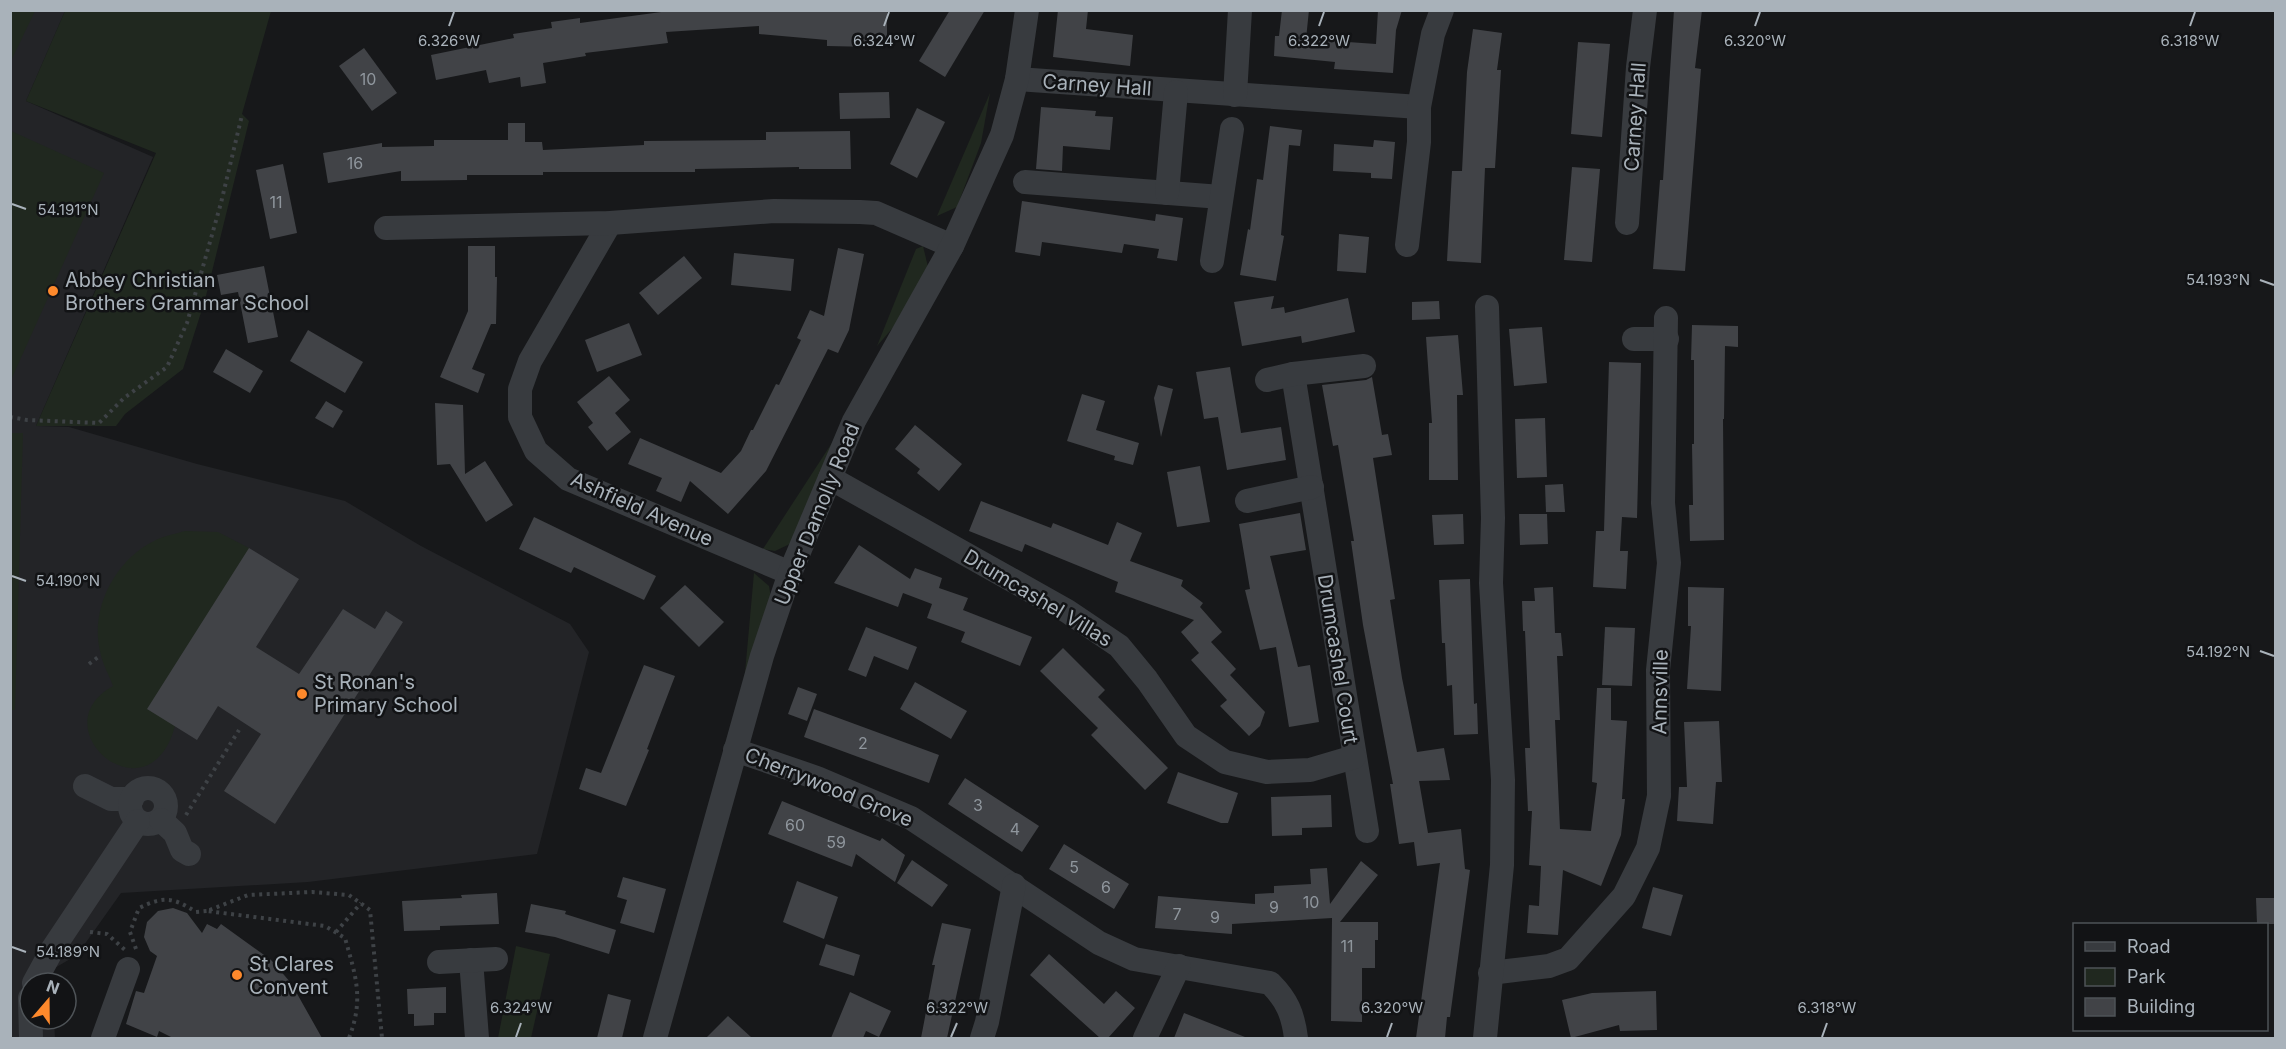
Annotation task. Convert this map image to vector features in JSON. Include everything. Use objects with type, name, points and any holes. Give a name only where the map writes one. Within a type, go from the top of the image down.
[{"type":"street","name":"Upper Damolly Road","points":[[655,1038],[762,656],[790,573],[854,421],[952,246],[1002,135],[1017,79],[1027,10]]},
{"type":"street","points":[[1235,95],[1240,10]]},
{"type":"street","points":[[1407,245],[1419,142],[1419,107],[1433,34],[1442,10]]},
{"type":"street","name":"Carney Hall","points":[[1628,223],[1638,67],[1645,10]]},
{"type":"street","name":"Carney Hall","points":[[1017,79],[1176,92],[1419,107]]},
{"type":"street","name":"Carney Hall","points":[[1167,193],[1176,92]]},
{"type":"street","points":[[1212,261],[1232,129]]},
{"type":"street","points":[[1025,182],[1221,197]]},
{"type":"street","points":[[386,228],[610,223],[774,211],[876,213],[952,246]]},
{"type":"street","name":"Ashfield Avenue","points":[[610,223],[530,361],[519,389],[520,417],[536,451],[568,479],[790,573]]},
{"type":"street","points":[[1485,1038],[1502,865],[1503,780],[1491,583],[1493,518],[1487,307]]},
{"type":"street","name":"Annsville","points":[[1490,973],[1548,966],[1568,959],[1624,896],[1648,848],[1659,796],[1658,670],[1669,563],[1663,503],[1667,328],[1634,339]]},
{"type":"street","points":[[1267,380],[1293,374],[1364,366]]},
{"type":"street","name":"Drumcashel Court","points":[[1293,374],[1367,831]]},
{"type":"street","name":"Drumcashel Villas","points":[[830,478],[1067,610],[1119,646],[1147,680],[1186,736],[1225,762],[1267,772],[1310,770],[1354,756]]},
{"type":"street","points":[[1247,501],[1312,487]]},
{"type":"street","name":"Cherrywood Grove","points":[[735,750],[817,778],[911,818],[1099,943],[1134,959],[1270,983],[1283,997],[1294,1021],[1296,1038]]},
{"type":"street","points":[[85,786],[151,818],[182,850],[189,854]]},
{"type":"street","points":[[41,971],[67,927],[151,818]]},
{"type":"street","points":[[982,1038],[1014,885]]},
{"type":"street","points":[[439,962],[496,959]]},
{"type":"street","points":[[471,960],[477,1038]]},
{"type":"street","points":[[1145,1038],[1179,966]]},
{"type":"street","points":[[103,1038],[128,969]]},
{"type":"path","points":[[10,417],[27,420],[99,423],[124,398],[167,367],[187,323],[221,203],[242,114]]},
{"type":"path","points":[[89,664],[101,655]]},
{"type":"path","points":[[151,818],[238,730]]},
{"type":"path","points":[[207,911],[248,895],[302,892],[349,894],[370,910],[382,1038]]},
{"type":"path","points":[[128,969],[136,950],[130,932],[139,908],[155,900],[178,901],[196,912],[207,911],[325,926],[345,938],[358,987],[356,1020],[349,1038]]},
{"type":"path","points":[[336,932],[361,903]]},
{"type":"path","points":[[67,927],[107,934],[128,953],[128,969]]},
{"type":"shaded area","name":"St Ronan's Primary School","points":[[10,11],[65,11],[26,101],[153,157],[36,426],[69,427],[197,464],[345,501],[421,546],[570,624],[589,652],[537,854],[308,882],[121,893],[77,955],[53,971],[18,971],[18,1031],[55,1031],[55,1038],[10,1038]]},
{"type":"green space","points":[[11,10],[35,11],[11,61],[10,60]]},
{"type":"green space","points":[[65,11],[271,11],[242,114],[249,121],[205,300],[183,369],[125,414],[116,426],[36,426],[156,153],[26,101]]},
{"type":"green space","points":[[990,93],[981,143],[957,207],[937,216]]},
{"type":"green space","points":[[11,131],[104,173],[11,380]]},
{"type":"green space","points":[[923,246],[928,267],[916,301],[877,346],[916,249]]},
{"type":"green space","points":[[839,432],[794,542],[775,551],[763,549]]},
{"type":"green space","points":[[11,433],[23,433],[15,710],[10,710]]},
{"type":"green space","points":[[185,531],[218,532],[249,548],[162,754],[144,767],[124,767],[106,758],[93,743],[87,724],[93,704],[113,686],[101,655],[98,635],[102,603],[117,573],[140,549],[165,536]]},
{"type":"green space","points":[[754,573],[769,586],[771,598],[744,684]]},
{"type":"green space","points":[[516,946],[550,954],[531,1038],[498,1038]]},
{"type":"building","points":[[676,10],[887,10],[887,39],[873,39],[873,47],[827,46],[827,40],[759,34],[759,26],[666,32],[668,43],[585,53],[586,56],[543,63],[546,83],[521,87],[520,77],[489,83],[486,70],[436,80],[431,55],[514,38],[513,34],[552,28],[551,22],[580,18],[580,23]]},
{"type":"building","points":[[950,10],[985,10],[945,77],[919,61]]},
{"type":"building","points":[[1058,10],[1088,10],[1086,29],[1133,35],[1130,66],[1053,57]]},
{"type":"building","points":[[1282,10],[1309,10],[1306,39],[1376,44],[1378,10],[1402,10],[1396,30],[1393,73],[1334,69],[1335,62],[1274,56],[1275,36],[1279,36]]},
{"type":"building","points":[[1674,10],[1702,10],[1695,68],[1701,69],[1685,271],[1653,269],[1660,180],[1663,180]]},
{"type":"building","points":[[1473,29],[1502,33],[1497,70],[1501,70],[1495,168],[1485,168],[1481,263],[1447,261],[1452,171],[1462,171],[1467,72]]},
{"type":"building","points":[[1578,42],[1610,44],[1602,137],[1571,134]]},
{"type":"building","points":[[364,48],[397,93],[372,111],[339,66]]},
{"type":"building","points":[[889,92],[890,118],[840,119],[839,93]]},
{"type":"building","points":[[1041,107],[1096,111],[1095,116],[1113,117],[1110,150],[1063,146],[1062,171],[1036,169]]},
{"type":"building","points":[[917,108],[945,122],[917,178],[890,164]]},
{"type":"building","points":[[508,123],[525,123],[525,142],[542,142],[543,150],[644,145],[644,141],[766,140],[766,132],[850,131],[851,169],[799,169],[799,167],[695,169],[695,172],[543,172],[543,175],[467,175],[467,180],[401,181],[401,171],[328,183],[323,153],[382,143],[382,147],[434,146],[434,140],[508,140]]},
{"type":"building","points":[[1270,126],[1302,130],[1300,146],[1289,145],[1281,235],[1284,236],[1276,281],[1240,275],[1248,229],[1250,230],[1257,179],[1263,180]]},
{"type":"building","points":[[1374,140],[1395,142],[1392,179],[1371,178],[1371,173],[1333,171],[1334,144],[1373,147]]},
{"type":"building","points":[[283,164],[297,233],[270,239],[256,170]]},
{"type":"building","points":[[1572,167],[1600,169],[1592,262],[1564,260]]},
{"type":"building","points":[[1022,201],[1155,221],[1156,214],[1183,218],[1177,261],[1157,258],[1159,249],[1124,244],[1122,253],[1042,242],[1040,256],[1015,252]]},
{"type":"building","points":[[1339,234],[1369,237],[1366,273],[1337,271]]},
{"type":"building","points":[[468,246],[495,246],[496,324],[491,324],[472,369],[485,374],[478,393],[440,377],[468,311]]},
{"type":"building","points":[[838,248],[864,254],[849,330],[838,353],[828,349],[766,471],[728,514],[690,481],[681,502],[656,491],[662,478],[628,464],[640,438],[721,473],[741,451],[776,384],[779,385],[801,340],[797,338],[810,310],[824,316]]},
{"type":"building","points":[[734,253],[794,259],[791,291],[731,285]]},
{"type":"building","points":[[684,256],[702,278],[658,315],[639,293]]},
{"type":"building","points":[[264,266],[278,337],[248,343],[238,292],[221,295],[217,275]]},
{"type":"building","points":[[1274,296],[1271,309],[1284,307],[1285,313],[1348,298],[1355,332],[1302,343],[1301,336],[1242,346],[1234,302]]},
{"type":"building","points":[[1439,301],[1440,319],[1412,320],[1412,302]]},
{"type":"building","points":[[629,323],[642,355],[597,372],[585,340]]},
{"type":"building","points":[[1692,325],[1738,326],[1738,347],[1725,346],[1724,540],[1690,541],[1689,505],[1693,505],[1692,444],[1694,444]]},
{"type":"building","points":[[1542,327],[1547,383],[1514,386],[1509,329]]},
{"type":"building","points":[[308,330],[363,362],[345,393],[290,361]]},
{"type":"building","points":[[1458,335],[1463,395],[1457,395],[1458,480],[1429,480],[1429,423],[1432,423],[1426,337]]},
{"type":"building","points":[[226,349],[263,371],[250,393],[213,372]]},
{"type":"building","points":[[1609,362],[1641,363],[1637,518],[1622,517],[1620,551],[1628,551],[1626,589],[1593,587],[1596,531],[1604,531]]},
{"type":"building","points":[[1230,367],[1241,433],[1281,427],[1286,460],[1227,470],[1218,417],[1204,419],[1196,372]]},
{"type":"building","points":[[609,376],[630,400],[615,413],[631,432],[607,451],[588,427],[593,423],[577,402]]},
{"type":"building","points":[[1372,377],[1382,435],[1388,434],[1392,455],[1373,458],[1395,599],[1390,600],[1402,678],[1417,752],[1444,748],[1450,780],[1419,781],[1428,833],[1461,829],[1465,869],[1470,870],[1450,1017],[1447,1017],[1445,1038],[1416,1038],[1440,863],[1417,866],[1414,842],[1399,844],[1390,784],[1393,784],[1363,625],[1351,541],[1354,541],[1338,445],[1333,446],[1322,385],[1366,380]]},
{"type":"building","points":[[1158,385],[1173,389],[1161,437],[1154,398]]},
{"type":"building","points":[[1082,394],[1105,401],[1096,430],[1139,443],[1133,465],[1114,460],[1115,456],[1067,441]]},
{"type":"building","points":[[326,401],[343,411],[333,428],[315,418]]},
{"type":"building","points":[[435,403],[463,405],[465,474],[485,461],[513,505],[486,522],[450,464],[437,465]]},
{"type":"building","points":[[1545,418],[1547,477],[1517,478],[1515,419]]},
{"type":"building","points":[[915,425],[962,464],[939,491],[917,473],[920,469],[895,449]]},
{"type":"building","points":[[1200,466],[1210,522],[1177,527],[1167,472]]},
{"type":"building","points":[[1563,484],[1565,512],[1546,512],[1545,485]]},
{"type":"building","points":[[981,501],[1051,528],[1053,523],[1108,545],[1117,522],[1142,533],[1130,561],[1183,580],[1181,586],[1203,603],[1200,607],[1222,632],[1211,642],[1236,669],[1230,675],[1265,712],[1260,726],[1249,736],[1220,706],[1227,700],[1191,660],[1199,653],[1181,632],[1194,620],[1115,592],[1118,582],[1025,544],[1022,552],[969,531]]},
{"type":"building","points":[[1300,513],[1306,550],[1270,556],[1298,667],[1310,665],[1319,722],[1289,727],[1276,647],[1260,650],[1245,590],[1250,589],[1239,524]]},
{"type":"building","points":[[1463,514],[1464,544],[1434,545],[1432,515]]},
{"type":"building","points":[[1519,514],[1547,514],[1548,544],[1520,545]]},
{"type":"building","points":[[534,517],[656,576],[644,600],[574,567],[571,573],[519,549]]},
{"type":"building","points":[[859,545],[910,579],[915,568],[942,578],[939,588],[968,598],[963,610],[1032,637],[1020,666],[961,642],[965,632],[927,618],[932,604],[903,593],[898,607],[834,583]]},
{"type":"building","name":"St Ronan's Primary School","points":[[249,548],[299,579],[256,647],[299,674],[343,609],[375,629],[386,611],[403,622],[275,824],[224,791],[261,734],[218,706],[197,740],[147,709]]},
{"type":"building","points":[[1470,579],[1474,704],[1477,703],[1478,734],[1454,735],[1452,685],[1447,686],[1445,643],[1442,643],[1439,580]]},
{"type":"building","points":[[685,585],[724,622],[699,647],[660,608]]},
{"type":"building","points":[[1553,587],[1555,633],[1561,633],[1563,656],[1557,656],[1560,720],[1555,720],[1560,829],[1591,831],[1597,783],[1592,782],[1597,688],[1611,688],[1611,720],[1627,721],[1622,799],[1625,799],[1621,835],[1601,886],[1563,870],[1558,935],[1527,933],[1529,905],[1539,906],[1541,866],[1529,865],[1532,811],[1528,811],[1525,748],[1530,748],[1522,601],[1535,601],[1534,588]]},
{"type":"building","points":[[1688,587],[1724,588],[1721,691],[1687,689],[1691,626],[1688,626]]},
{"type":"building","points":[[866,627],[917,647],[908,670],[874,656],[866,677],[848,670]]},
{"type":"building","points":[[1605,627],[1635,628],[1632,686],[1602,685]]},
{"type":"building","points":[[1063,648],[1105,690],[1098,697],[1168,768],[1145,790],[1091,735],[1098,728],[1040,671]]},
{"type":"building","points":[[644,665],[675,676],[626,806],[579,789],[586,768],[601,773]]},
{"type":"building","points":[[915,682],[967,711],[951,739],[900,709]]},
{"type":"building","points":[[798,687],[817,694],[807,721],[788,714]]},
{"type":"building","points":[[814,709],[939,755],[929,783],[804,737]]},
{"type":"building","points":[[1719,721],[1722,782],[1716,782],[1713,824],[1677,821],[1679,787],[1687,787],[1684,722]]},
{"type":"building","points":[[1178,772],[1238,793],[1228,823],[1221,823],[1167,803]]},
{"type":"building","points":[[965,778],[1039,826],[1022,852],[948,804]]},
{"type":"building","points":[[1331,795],[1332,827],[1302,828],[1302,835],[1272,836],[1271,797]]},
{"type":"building","points":[[782,801],[880,841],[882,838],[905,855],[895,882],[856,854],[852,867],[768,834]]},
{"type":"building","points":[[1064,844],[1129,884],[1114,909],[1049,869]]},
{"type":"building","points":[[912,860],[948,885],[932,907],[897,883]]},
{"type":"building","points":[[1361,861],[1378,875],[1340,922],[1378,922],[1378,940],[1375,940],[1375,968],[1362,968],[1362,1022],[1331,1021],[1332,918],[1232,924],[1232,934],[1155,928],[1158,896],[1255,904],[1255,894],[1274,893],[1274,886],[1311,884],[1310,869],[1327,868],[1330,904]]},
{"type":"building","points":[[623,877],[666,889],[654,933],[620,923],[627,900],[617,897]]},
{"type":"building","points":[[797,881],[838,897],[824,939],[783,922]]},
{"type":"building","points":[[1653,887],[1683,895],[1671,936],[1642,928]]},
{"type":"building","points":[[497,893],[499,924],[440,926],[440,930],[404,931],[402,901],[462,898],[461,895]]},
{"type":"building","points":[[2256,898],[2276,898],[2276,924],[2257,923]]},
{"type":"building","points":[[531,904],[566,911],[565,914],[616,930],[609,954],[555,937],[525,932]]},
{"type":"building","name":"St Clares Convent","points":[[173,908],[187,913],[202,933],[207,924],[217,929],[221,924],[271,960],[291,983],[322,1038],[173,1038],[159,1031],[157,1037],[126,1024],[136,991],[144,993],[157,956],[150,951],[144,937],[147,922],[158,911]]},
{"type":"building","points":[[942,923],[971,929],[947,1038],[921,1038],[935,965],[932,965]]},
{"type":"building","points":[[826,944],[860,955],[854,976],[819,965]]},
{"type":"building","points":[[1049,954],[1104,1004],[1116,991],[1135,1008],[1108,1038],[1100,1038],[1030,975]]},
{"type":"building","points":[[446,987],[446,1013],[434,1013],[434,1025],[414,1026],[414,1014],[408,1014],[407,989]]},
{"type":"building","points":[[1656,991],[1657,1030],[1620,1031],[1619,1025],[1571,1038],[1562,1000],[1592,993]]},
{"type":"building","points":[[850,992],[891,1011],[879,1037],[866,1031],[863,1038],[831,1038]]},
{"type":"building","points":[[608,994],[631,1000],[622,1038],[597,1038]]},
{"type":"building","points":[[1184,1013],[1245,1037],[1245,1038],[1174,1038]]},
{"type":"building","points":[[728,1016],[752,1038],[706,1038]]},
{"type":"place","name":"Abbey Christian Brothers Grammar School","points":[[53,291]]},
{"type":"place","name":"St Ronan's Primary School","points":[[302,694]]},
{"type":"place","name":"St Clares Convent","points":[[237,975]]}]
